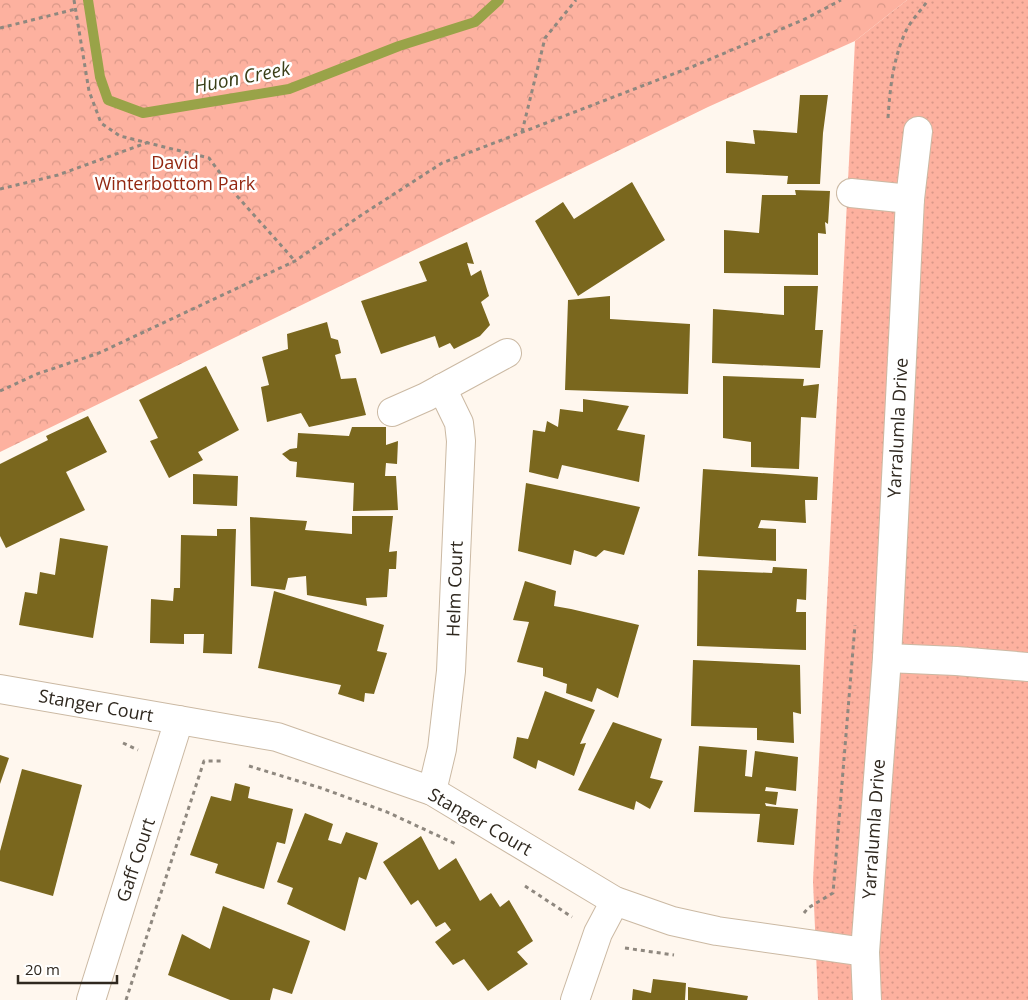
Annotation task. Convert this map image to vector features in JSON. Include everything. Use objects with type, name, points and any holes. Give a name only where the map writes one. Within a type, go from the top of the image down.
[{"type":"street","name":"Yarralumla Drive","points":[[867,1000],[865,952],[886,658],[910,199],[918,131]]},
{"type":"street","points":[[851,193],[910,199]]},
{"type":"street","points":[[392,412],[507,353]]},
{"type":"street","name":"Helm Court","points":[[432,791],[442,749],[451,671],[461,452],[459,423],[442,388]]},
{"type":"street","points":[[886,658],[1028,667]]},
{"type":"street","name":"Stanger Court","points":[[0,689],[277,737],[432,791],[615,901],[672,921],[717,931],[865,952]]},
{"type":"street","name":"Gaff Court","points":[[91,1000],[179,720]]},
{"type":"street","points":[[576,1000],[598,933],[615,901]]},
{"type":"path","points":[[74,0],[89,91],[101,123],[120,136],[209,158],[237,196],[295,261]]},
{"type":"path","points":[[522,132],[545,38],[576,0]]},
{"type":"path","points":[[0,391],[37,374],[99,353],[295,261],[442,163],[694,66],[805,19],[841,0]]},
{"type":"path","points":[[888,120],[890,82],[898,53],[906,31],[928,0]]},
{"type":"path","points":[[0,28],[76,9]]},
{"type":"path","points":[[0,189],[58,175],[150,142]]},
{"type":"path","points":[[798,943],[799,919],[808,908],[833,893],[856,619]]},
{"type":"path","points":[[126,1000],[204,761],[226,761]]},
{"type":"path","points":[[242,764],[276,773],[388,812],[466,849]]},
{"type":"path","points":[[524,885],[619,947],[675,956]]},
{"type":"green space","name":"David Winterbottom Park","points":[[0,0],[907,0],[855,41],[708,107],[0,452]]},
{"type":"green space","points":[[907,0],[1028,0],[1028,1000],[818,1000],[813,881],[855,41]]},
{"type":"building","points":[[800,95],[828,95],[823,133],[820,184],[787,184],[788,176],[726,173],[726,141],[755,144],[753,130],[797,133]]},
{"type":"building","points":[[632,182],[665,240],[578,296],[535,221],[563,202],[574,219]]},
{"type":"building","points":[[795,190],[830,191],[828,224],[825,222],[826,234],[818,233],[818,275],[724,273],[724,230],[759,233],[762,195],[796,195]]},
{"type":"building","points":[[467,242],[474,264],[467,263],[471,276],[481,270],[489,296],[481,302],[490,325],[480,336],[454,349],[450,343],[439,348],[435,336],[381,354],[361,301],[427,281],[419,262]]},
{"type":"building","points":[[784,286],[818,286],[815,330],[823,330],[820,368],[712,363],[713,309],[784,315]]},
{"type":"building","points":[[610,296],[610,319],[690,324],[688,394],[565,390],[568,300]]},
{"type":"building","points":[[327,322],[331,338],[338,340],[341,353],[335,355],[341,379],[356,378],[366,415],[309,427],[301,413],[267,422],[261,387],[269,385],[262,357],[288,349],[287,334]]},
{"type":"building","points":[[206,366],[239,430],[198,452],[203,460],[169,478],[150,441],[158,438],[139,400]]},
{"type":"building","points":[[723,376],[804,379],[803,386],[819,384],[816,418],[801,417],[799,469],[751,467],[751,442],[723,438]]},
{"type":"building","points":[[583,399],[629,406],[617,430],[645,435],[639,482],[562,465],[558,479],[529,472],[533,430],[545,432],[547,421],[558,427],[560,409],[583,412]]},
{"type":"building","points":[[88,416],[107,452],[66,472],[85,510],[6,548],[0,536],[0,464],[48,440],[46,436]]},
{"type":"building","points":[[352,427],[386,427],[386,445],[398,441],[397,464],[386,463],[385,476],[396,476],[398,510],[353,511],[354,483],[296,477],[297,462],[290,461],[282,454],[290,449],[297,448],[298,433],[349,436]]},
{"type":"building","points":[[703,469],[818,477],[817,500],[805,500],[806,523],[761,520],[758,528],[776,529],[776,561],[698,556]]},
{"type":"building","points":[[193,474],[238,476],[237,506],[193,504]]},
{"type":"building","points":[[526,483],[640,507],[624,555],[604,550],[596,557],[574,550],[571,565],[518,551]]},
{"type":"building","points":[[352,516],[393,516],[389,552],[397,551],[396,569],[389,569],[387,597],[366,598],[367,606],[307,595],[306,576],[288,578],[285,590],[251,586],[250,517],[307,521],[305,530],[352,534]]},
{"type":"building","points":[[217,529],[236,529],[232,654],[203,653],[204,634],[184,634],[184,644],[150,643],[151,599],[173,601],[174,588],[180,588],[181,535],[217,536]]},
{"type":"building","points":[[60,538],[108,546],[93,638],[19,625],[25,592],[37,594],[40,572],[55,575]]},
{"type":"building","points":[[773,567],[807,569],[806,600],[797,599],[796,612],[806,612],[806,650],[697,646],[698,570],[772,573]]},
{"type":"building","points":[[525,581],[556,591],[554,606],[639,625],[618,698],[597,688],[592,702],[566,693],[567,684],[543,676],[543,668],[517,662],[529,622],[513,620]]},
{"type":"building","points":[[274,591],[384,625],[377,651],[387,653],[374,694],[365,693],[364,702],[338,694],[341,685],[258,668]]},
{"type":"building","points":[[693,660],[800,665],[801,714],[793,712],[794,743],[757,740],[757,728],[691,726]]},
{"type":"building","points":[[545,691],[595,710],[580,744],[586,743],[574,776],[538,760],[536,769],[513,758],[517,737],[528,739]]},
{"type":"building","points":[[613,722],[662,739],[650,778],[663,781],[650,809],[636,801],[634,810],[578,790]]},
{"type":"building","points":[[699,746],[747,750],[745,776],[752,777],[755,751],[798,757],[796,791],[766,787],[765,791],[778,792],[776,805],[765,803],[766,806],[798,809],[794,845],[757,842],[760,814],[694,812]]},
{"type":"building","points":[[0,755],[9,758],[0,784]]},
{"type":"building","points":[[22,769],[82,785],[53,896],[0,881],[0,851]]},
{"type":"building","points":[[235,783],[250,787],[248,798],[293,809],[285,844],[277,842],[264,889],[215,873],[218,864],[190,855],[211,796],[231,801]]},
{"type":"building","points":[[305,813],[333,824],[328,840],[341,844],[346,832],[378,843],[366,880],[359,877],[345,931],[287,904],[293,888],[277,882]]},
{"type":"building","points":[[421,836],[439,870],[456,858],[480,901],[491,893],[500,907],[509,900],[533,941],[517,952],[528,964],[488,991],[464,959],[453,965],[435,942],[451,930],[445,922],[436,927],[418,900],[411,905],[383,862]]},
{"type":"building","points":[[223,906],[310,941],[292,994],[273,988],[270,1000],[230,1000],[168,975],[182,934],[210,949]]},
{"type":"building","points":[[653,979],[686,983],[685,1000],[632,1000],[633,989],[651,993]]},
{"type":"building","points":[[688,987],[748,996],[747,1000],[688,1000]]},
{"type":"waterway","name":"Huon Creek","points":[[88,0],[100,77],[108,100],[143,113],[289,89],[399,46],[475,22],[499,0]]}]
